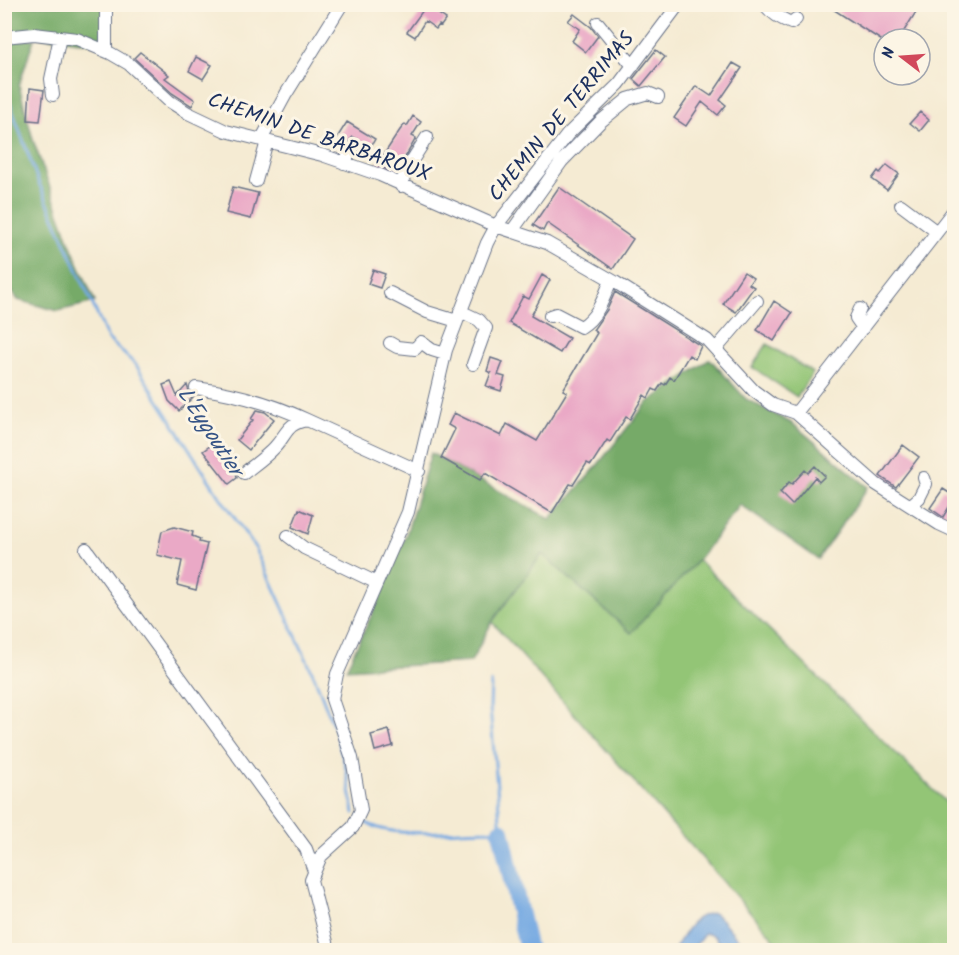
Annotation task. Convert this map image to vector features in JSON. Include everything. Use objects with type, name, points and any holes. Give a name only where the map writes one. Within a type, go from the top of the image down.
[{"type":"street","points":[[106,4],[106,51]]},
{"type":"street","points":[[256,181],[264,141],[286,94],[342,4]]},
{"type":"street","name":"CHEMIN DE TERRIMAS","points":[[314,871],[321,856],[353,827],[361,810],[352,758],[332,699],[337,674],[408,512],[445,354],[477,268],[496,226],[568,134],[619,84],[679,4]]},
{"type":"street","points":[[764,4],[776,16],[791,23],[796,19]]},
{"type":"street","points":[[598,23],[633,66]]},
{"type":"street","name":"CHEMIN DE BARBAROUX","points":[[4,37],[34,34],[77,39],[129,64],[169,101],[226,131],[380,175],[496,226],[547,243],[707,340],[754,391],[773,405],[796,413],[876,484],[939,525],[954,531]]},
{"type":"street","points":[[53,95],[51,79],[60,37]]},
{"type":"street","points":[[512,231],[562,161],[600,122],[628,99],[648,93],[658,97]]},
{"type":"street","points":[[401,186],[406,170],[427,137]]},
{"type":"street","points":[[344,163],[354,146]]},
{"type":"street","points":[[901,205],[937,232]]},
{"type":"street","points":[[796,413],[954,210]]},
{"type":"street","points":[[550,316],[556,314],[581,327],[597,312],[611,280]]},
{"type":"street","points":[[390,293],[427,312],[479,320],[486,328],[473,364]]},
{"type":"street","points":[[716,349],[758,301]]},
{"type":"street","points":[[860,309],[856,318],[863,328]]},
{"type":"street","points":[[390,343],[397,347],[416,349],[421,342],[432,350],[445,354]]},
{"type":"street","points":[[196,388],[281,407],[419,471]]},
{"type":"street","points":[[244,473],[276,446],[284,432],[297,421],[307,420]]},
{"type":"street","points":[[911,506],[919,498],[926,484],[924,478]]},
{"type":"street","points":[[288,536],[304,548],[376,583]]},
{"type":"street","points":[[86,549],[306,849],[314,871],[311,880],[329,951]]},
{"type":"green space","points":[[4,5],[110,5],[110,46],[5,32]]},
{"type":"green space","points":[[34,39],[19,85],[33,140],[71,246],[95,302],[58,311],[18,300],[5,282],[5,41]]},
{"type":"green space","points":[[767,344],[813,373],[797,397],[752,367]]},
{"type":"green space","points":[[710,359],[746,399],[793,424],[868,487],[818,559],[740,505],[698,560],[631,633],[542,554],[492,622],[471,662],[346,669],[384,589],[406,535],[431,453],[550,519],[592,472],[647,403]]},
{"type":"green space","points":[[542,554],[631,633],[698,560],[954,810],[954,950],[784,950],[492,622]]},
{"type":"water","points":[[713,913],[721,919],[747,950],[724,950],[714,936],[705,933],[692,950],[674,950],[694,921]]},
{"type":"building","points":[[432,4],[442,4],[437,13],[446,19],[441,26],[439,25],[436,29],[425,21],[415,37],[407,32],[426,6],[429,8]]},
{"type":"building","points":[[825,4],[921,4],[907,27],[872,27],[872,34]]},
{"type":"building","points":[[574,14],[591,27],[598,36],[586,52],[572,41],[580,29],[568,21]]},
{"type":"building","points":[[656,50],[665,57],[641,86],[633,79]]},
{"type":"building","points":[[140,52],[169,75],[165,78],[195,100],[192,106],[172,93],[134,58]]},
{"type":"building","points":[[196,57],[212,65],[203,79],[189,71]]},
{"type":"building","points":[[733,63],[742,68],[720,100],[726,105],[718,115],[702,102],[686,126],[674,118],[696,86],[711,96]]},
{"type":"building","points":[[30,88],[44,90],[40,121],[28,120]]},
{"type":"building","points":[[920,112],[929,120],[920,131],[910,123]]},
{"type":"building","points":[[413,116],[421,122],[412,136],[416,138],[396,173],[377,165],[400,130],[405,124],[407,126]]},
{"type":"building","points":[[347,122],[375,139],[371,146],[353,137],[342,149],[333,144]]},
{"type":"building","points":[[887,165],[899,174],[887,190],[872,179]]},
{"type":"building","points":[[233,187],[258,193],[251,219],[226,213]]},
{"type":"building","points":[[559,187],[633,239],[613,269],[547,223],[543,231],[533,225]]},
{"type":"building","points":[[373,270],[385,274],[380,288],[368,284]]},
{"type":"building","points":[[744,272],[753,278],[749,284],[754,287],[736,312],[723,304]]},
{"type":"building","points":[[542,275],[550,280],[531,316],[569,338],[560,353],[509,323],[523,296],[529,299]]},
{"type":"building","points":[[615,292],[701,346],[695,359],[689,355],[674,380],[670,377],[657,391],[653,389],[648,398],[644,395],[630,419],[626,417],[610,442],[607,440],[591,465],[587,463],[573,485],[570,484],[552,513],[485,473],[480,480],[441,458],[455,429],[448,425],[454,413],[501,436],[507,424],[537,441],[567,392],[563,390],[597,333],[593,330],[607,310]]},
{"type":"building","points":[[774,301],[792,313],[774,341],[757,330]]},
{"type":"building","points":[[491,358],[503,362],[498,375],[505,377],[501,391],[486,386],[491,373],[487,371]]},
{"type":"building","points":[[171,382],[177,396],[187,385],[189,392],[194,396],[179,411],[169,401],[163,385]]},
{"type":"building","points":[[257,410],[265,412],[274,419],[249,450],[237,440],[253,420],[251,419]]},
{"type":"building","points":[[214,443],[236,472],[237,478],[229,484],[203,451]]},
{"type":"building","points":[[903,445],[919,457],[896,487],[880,476]]},
{"type":"building","points":[[815,466],[825,476],[819,482],[815,477],[792,505],[780,493],[789,482],[792,484],[805,470],[808,473]]},
{"type":"building","points":[[943,489],[954,496],[954,499],[943,517],[930,508]]},
{"type":"building","points":[[299,509],[313,515],[308,534],[292,527]]},
{"type":"building","points":[[174,527],[193,532],[192,536],[200,539],[199,542],[207,544],[196,590],[177,585],[182,561],[157,555],[162,531]]},
{"type":"building","points":[[389,730],[393,746],[375,751],[371,735]]},
{"type":"waterway","name":"L'Eygoutier","points":[[4,88],[38,181],[108,339],[136,365],[214,488],[256,549],[315,678],[335,730],[346,768],[354,813]]},
{"type":"waterway","name":"L'Eygoutier","points":[[361,820],[376,827],[410,833],[501,831],[490,708],[491,682]]},
{"type":"waterway","name":"L'Eygoutier","points":[[501,831],[528,950]]}]
